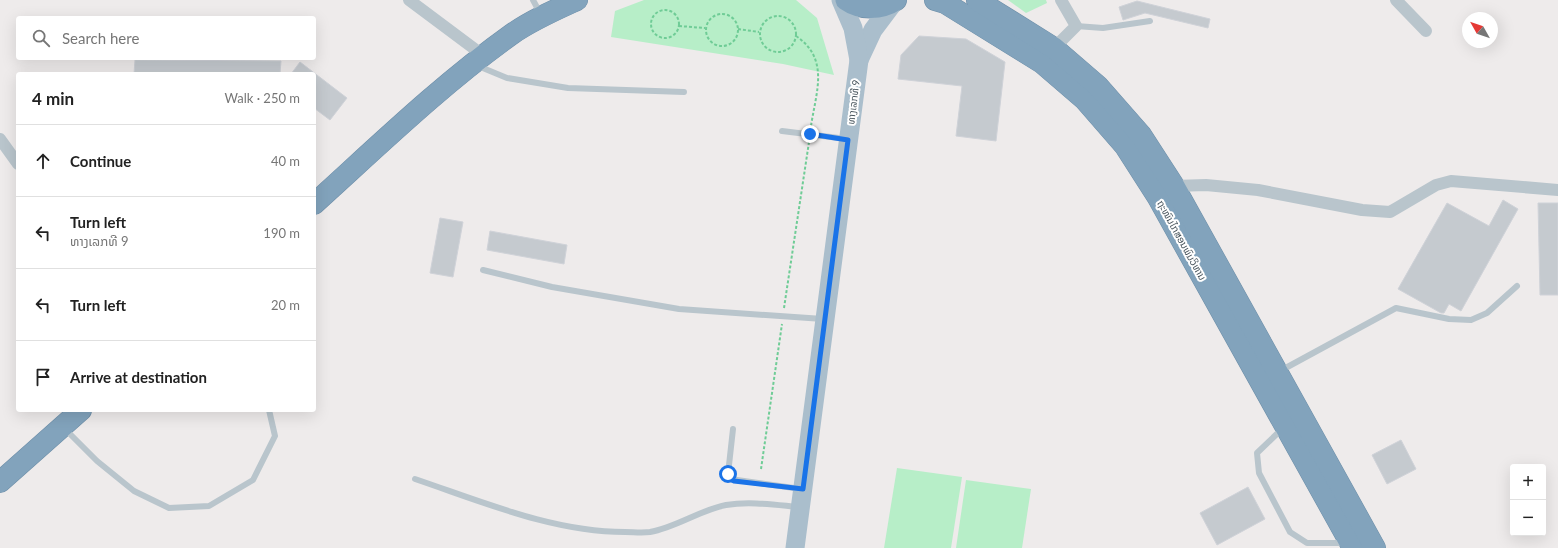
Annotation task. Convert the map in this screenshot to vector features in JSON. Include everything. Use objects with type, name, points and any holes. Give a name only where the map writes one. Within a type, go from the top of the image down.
[{"type":"highway","points":[[316,202],[436,95],[513,33],[537,8],[577,0]]},
{"type":"highway","points":[[846,0],[865,7],[880,7],[895,1]]},
{"type":"highway","name":"ຖະໜົນໄກສອນພົມວິຫານ","points":[[935,0],[945,3],[1042,63],[1079,94],[1166,191],[1276,373],[1292,421],[1375,548]]},
{"type":"highway","name":"ຖະໜົນໄກສອນພົມວິຫານ","points":[[977,0],[1054,48],[1098,86],[1141,135],[1166,191],[1292,421],[1352,545]]},
{"type":"highway","points":[[0,482],[79,412]]},
{"type":"main road","name":"ທາງເລກທີ 9","points":[[841,0],[853,28],[859,60]]},
{"type":"main road","name":"ທາງເລກທີ 9","points":[[795,548],[859,60],[873,30],[895,1]]},
{"type":"street","points":[[409,0],[479,60]]},
{"type":"street","points":[[1054,48],[1076,26],[1061,0]]},
{"type":"street","points":[[1396,0],[1426,31]]},
{"type":"street","points":[[0,139],[16,161]]},
{"type":"street","points":[[1166,191],[1206,184],[1258,190],[1362,210],[1390,212],[1436,185],[1452,181],[1558,190]]},
{"type":"lane","points":[[1076,26],[1102,28],[1150,21]]},
{"type":"lane","points":[[479,60],[507,78],[568,88],[684,92]]},
{"type":"lane","points":[[782,131],[848,140]]},
{"type":"lane","points":[[483,270],[552,287],[679,310],[825,320]]},
{"type":"lane","points":[[1276,373],[1396,308],[1448,318],[1471,320],[1487,313],[1517,286]]},
{"type":"lane","points":[[63,426],[97,461],[134,491],[169,508],[209,506],[253,480],[276,436],[270,412]]},
{"type":"lane","points":[[1292,421],[1257,452],[1259,473],[1290,532],[1306,543],[1352,545]]},
{"type":"lane","points":[[733,429],[728,474],[730,479],[803,489]]},
{"type":"lane","points":[[415,479],[511,512],[565,526],[608,532],[648,532],[678,524],[726,505],[756,504],[800,507]]},
{"type":"path","points":[[661,10],[670,10],[677,17],[679,26],[674,34],[662,37],[652,29],[651,21],[656,13],[661,10]]},
{"type":"path","points":[[720,14],[730,16],[737,24],[738,29],[735,40],[726,46],[721,46],[711,42],[708,38],[706,28],[711,18],[720,14]]},
{"type":"path","points":[[782,16],[793,24],[796,36],[791,47],[781,53],[775,53],[770,51],[761,43],[759,32],[764,21],[770,17],[782,16]]},
{"type":"path","points":[[679,26],[706,28]]},
{"type":"path","points":[[738,29],[759,32]]},
{"type":"path","points":[[761,469],[819,75],[818,61],[802,40],[796,36]]},
{"type":"green space","points":[[644,0],[796,0],[817,18],[834,75],[783,64],[611,37],[615,11]]},
{"type":"green space","points":[[1008,0],[1046,0],[1047,3],[1026,13]]},
{"type":"green space","points":[[897,468],[962,477],[951,548],[884,548]]},
{"type":"green space","points":[[966,480],[1031,489],[1022,548],[956,548]]},
{"type":"building","points":[[1137,1],[1210,19],[1208,28],[1145,13],[1123,20],[1119,7]]},
{"type":"building","points":[[919,36],[966,39],[1005,62],[996,141],[956,136],[962,86],[898,79],[901,55]]},
{"type":"building","points":[[135,60],[281,61],[280,72],[134,72]]},
{"type":"building","points":[[300,62],[313,72],[292,72]]},
{"type":"building","points":[[316,74],[347,98],[330,120],[316,110]]},
{"type":"building","points":[[1503,200],[1518,209],[1461,311],[1449,304],[1444,313],[1441,313],[1398,289],[1447,203],[1489,226]]},
{"type":"building","points":[[1538,203],[1558,203],[1558,295],[1540,295]]},
{"type":"building","points":[[440,218],[463,222],[453,277],[430,273]]},
{"type":"building","points":[[490,231],[567,245],[564,264],[487,250]]},
{"type":"building","points":[[1401,440],[1416,469],[1387,484],[1372,455]]},
{"type":"building","points":[[1248,487],[1265,519],[1217,545],[1200,513]]},
{"type":"route","points":[[728,474],[730,479],[734,481],[803,489],[848,140],[810,134]]}]
